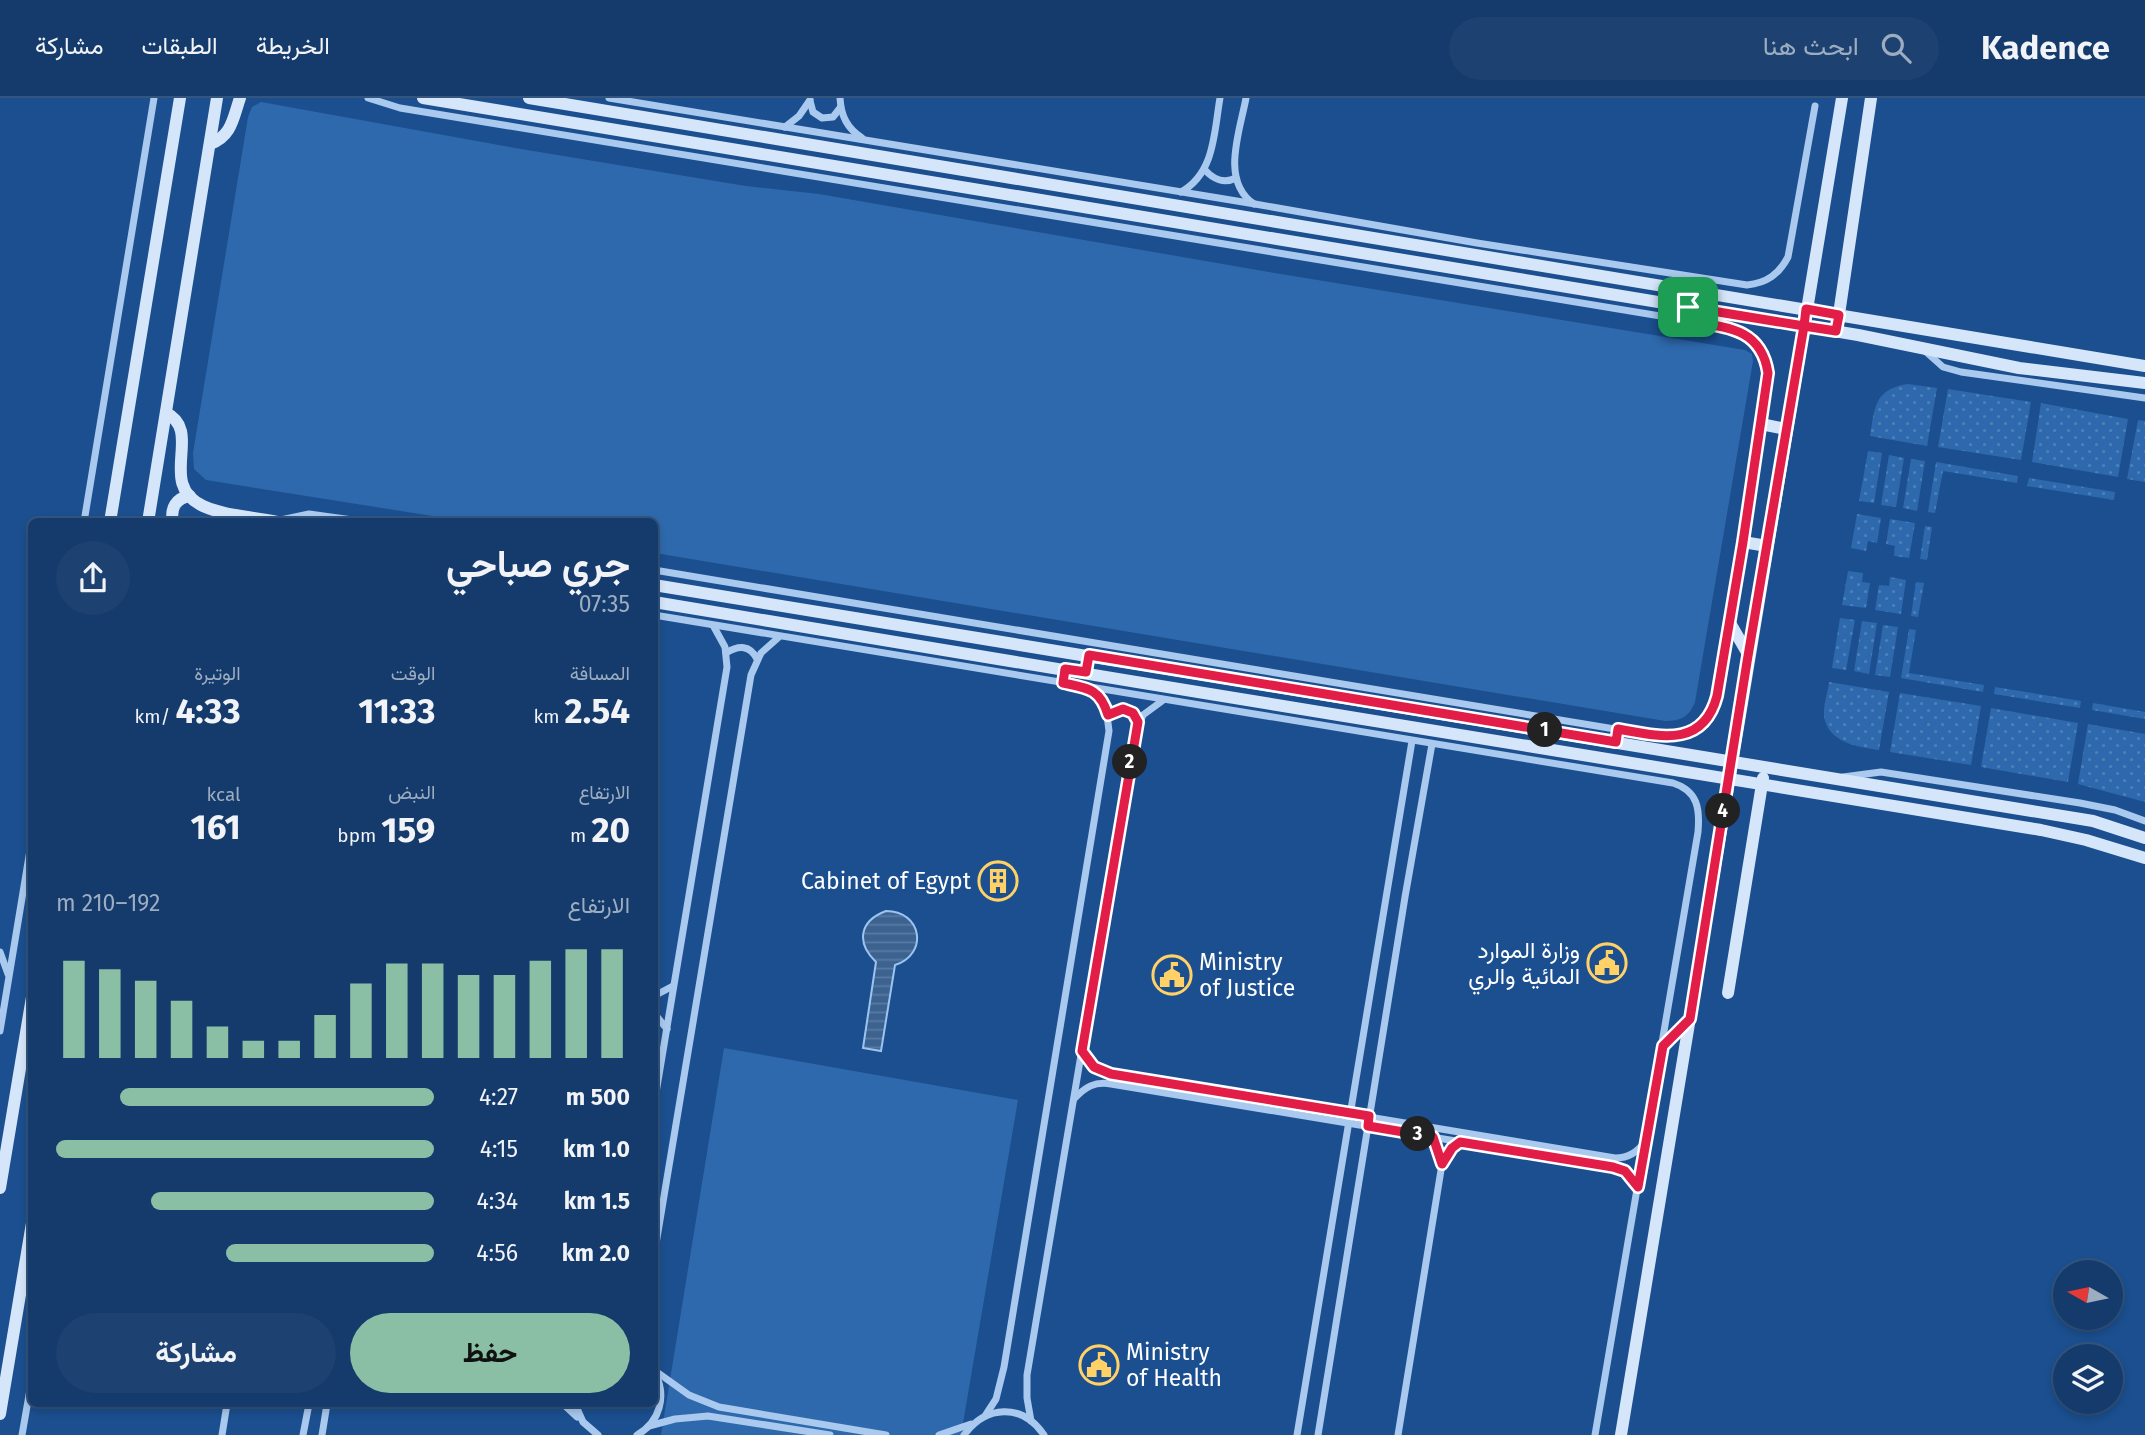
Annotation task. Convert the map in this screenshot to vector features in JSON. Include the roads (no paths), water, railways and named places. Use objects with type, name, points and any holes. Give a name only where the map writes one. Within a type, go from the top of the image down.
[{"type":"street","points":[[85,518],[154,98]]},
{"type":"street","points":[[111,518],[180,98]]},
{"type":"street","points":[[149,518],[217,98]]},
{"type":"street","points":[[209,144],[218,141],[230,128],[240,98]]},
{"type":"street","points":[[368,98],[400,108],[1734,329],[1747,335],[1758,346],[1768,373],[1730,624],[1715,703],[1702,723],[1689,732],[1674,737],[1617,736],[1089,655],[658,585]]},
{"type":"street","points":[[423,98],[1836,331],[2019,368],[2145,383]]},
{"type":"street","points":[[529,98],[2145,366]]},
{"type":"street","points":[[840,98],[840,108],[847,125],[866,140]]},
{"type":"street","points":[[1181,192],[1195,183],[1205,170],[1220,98]]},
{"type":"street","points":[[1246,98],[1236,157],[1236,178],[1241,190],[1255,204]]},
{"type":"street","points":[[1621,1435],[1842,98]]},
{"type":"street","points":[[1836,331],[1871,98]]},
{"type":"street","points":[[600,110],[612,99],[1489,245],[1727,283],[1757,284],[1776,275],[1788,257],[1815,106]]},
{"type":"street","points":[[810,100],[813,112],[822,118],[833,117],[840,108]]},
{"type":"street","points":[[784,127],[799,116],[810,100]]},
{"type":"street","points":[[1205,170],[1216,179],[1224,181],[1236,178]]},
{"type":"street","points":[[1685,321],[1688,307]]},
{"type":"street","points":[[1922,348],[1943,366],[1961,372],[2145,398]]},
{"type":"street","points":[[166,413],[176,421],[182,431],[180,475],[190,496],[204,506],[262,518]]},
{"type":"street","points":[[1761,424],[1786,429]]},
{"type":"street","points":[[173,518],[175,504],[181,498],[190,496]]},
{"type":"street","points":[[291,518],[309,514],[338,518]]},
{"type":"street","points":[[1743,542],[1767,545]]},
{"type":"street","points":[[658,571],[1617,736],[1731,762],[2094,821],[2145,838]]},
{"type":"street","points":[[658,603],[2041,830],[2145,858]]},
{"type":"street","points":[[658,616],[1612,774],[1681,786],[1692,794],[1699,811],[1698,832],[1595,1435]]},
{"type":"street","points":[[1730,624],[1748,654]]},
{"type":"street","points":[[658,1082],[727,667],[723,642],[713,627]]},
{"type":"street","points":[[658,1232],[750,683],[757,659],[765,648],[779,637]]},
{"type":"street","points":[[726,653],[744,647],[752,651],[757,659]]},
{"type":"street","points":[[1086,672],[1089,655]]},
{"type":"street","points":[[1063,683],[1065,669]]},
{"type":"street","points":[[985,1416],[996,1399],[1004,1367],[1109,731],[1108,715],[1102,700],[1090,688]]},
{"type":"street","points":[[1031,1421],[1027,1376],[1138,722],[1149,709],[1163,700]]},
{"type":"street","points":[[1108,715],[1123,709],[1133,713],[1138,722]]},
{"type":"street","points":[[1297,1435],[1412,741]]},
{"type":"street","points":[[1318,1435],[1432,744]]},
{"type":"street","points":[[1612,774],[1614,760]]},
{"type":"street","points":[[1728,993],[1765,767]]},
{"type":"street","points":[[1829,779],[1881,772],[2080,803],[2115,810],[2145,821]]},
{"type":"street","points":[[0,1031],[28,862]]},
{"type":"street","points":[[0,952],[9,976]]},
{"type":"street","points":[[658,994],[674,986]]},
{"type":"street","points":[[658,1018],[667,1029]]},
{"type":"street","points":[[1663,1046],[1690,1019]]},
{"type":"street","points":[[0,1188],[28,1021]]},
{"type":"street","points":[[1082,1051],[1094,1067],[1105,1073],[1615,1158],[1635,1153],[1646,1141]]},
{"type":"street","points":[[1074,1099],[1086,1087],[1103,1082],[1613,1167],[1625,1171],[1638,1187]]},
{"type":"street","points":[[1433,1137],[1442,1164]]},
{"type":"street","points":[[1398,1435],[1442,1164],[1452,1148],[1460,1142]]},
{"type":"street","points":[[0,1414],[28,1247]]},
{"type":"street","points":[[658,1374],[689,1395],[719,1407],[886,1435]]},
{"type":"street","points":[[649,1426],[661,1405],[658,1383]]},
{"type":"street","points":[[22,1435],[28,1401]]},
{"type":"street","points":[[222,1435],[227,1407]]},
{"type":"street","points":[[303,1435],[308,1407]]},
{"type":"street","points":[[322,1435],[327,1407]]},
{"type":"street","points":[[565,1407],[598,1435]]},
{"type":"street","points":[[576,1407],[587,1428]]},
{"type":"street","points":[[939,1435],[972,1424],[985,1416],[1009,1412],[1031,1421],[1044,1435]]},
{"type":"street","points":[[637,1435],[649,1426],[675,1419],[708,1416],[830,1435]]},
{"type":"street","points":[[964,1435],[972,1424]]},
{"type":"place","name":"Cabinet of Egypt","points":[[998,881]]},
{"type":"place","name":"وزارة الموارد المائية والري","points":[[1607,963]]},
{"type":"place","name":"Ministry of Justice","points":[[1172,975]]},
{"type":"place","name":"Ministry of Health","points":[[1099,1365]]}]
